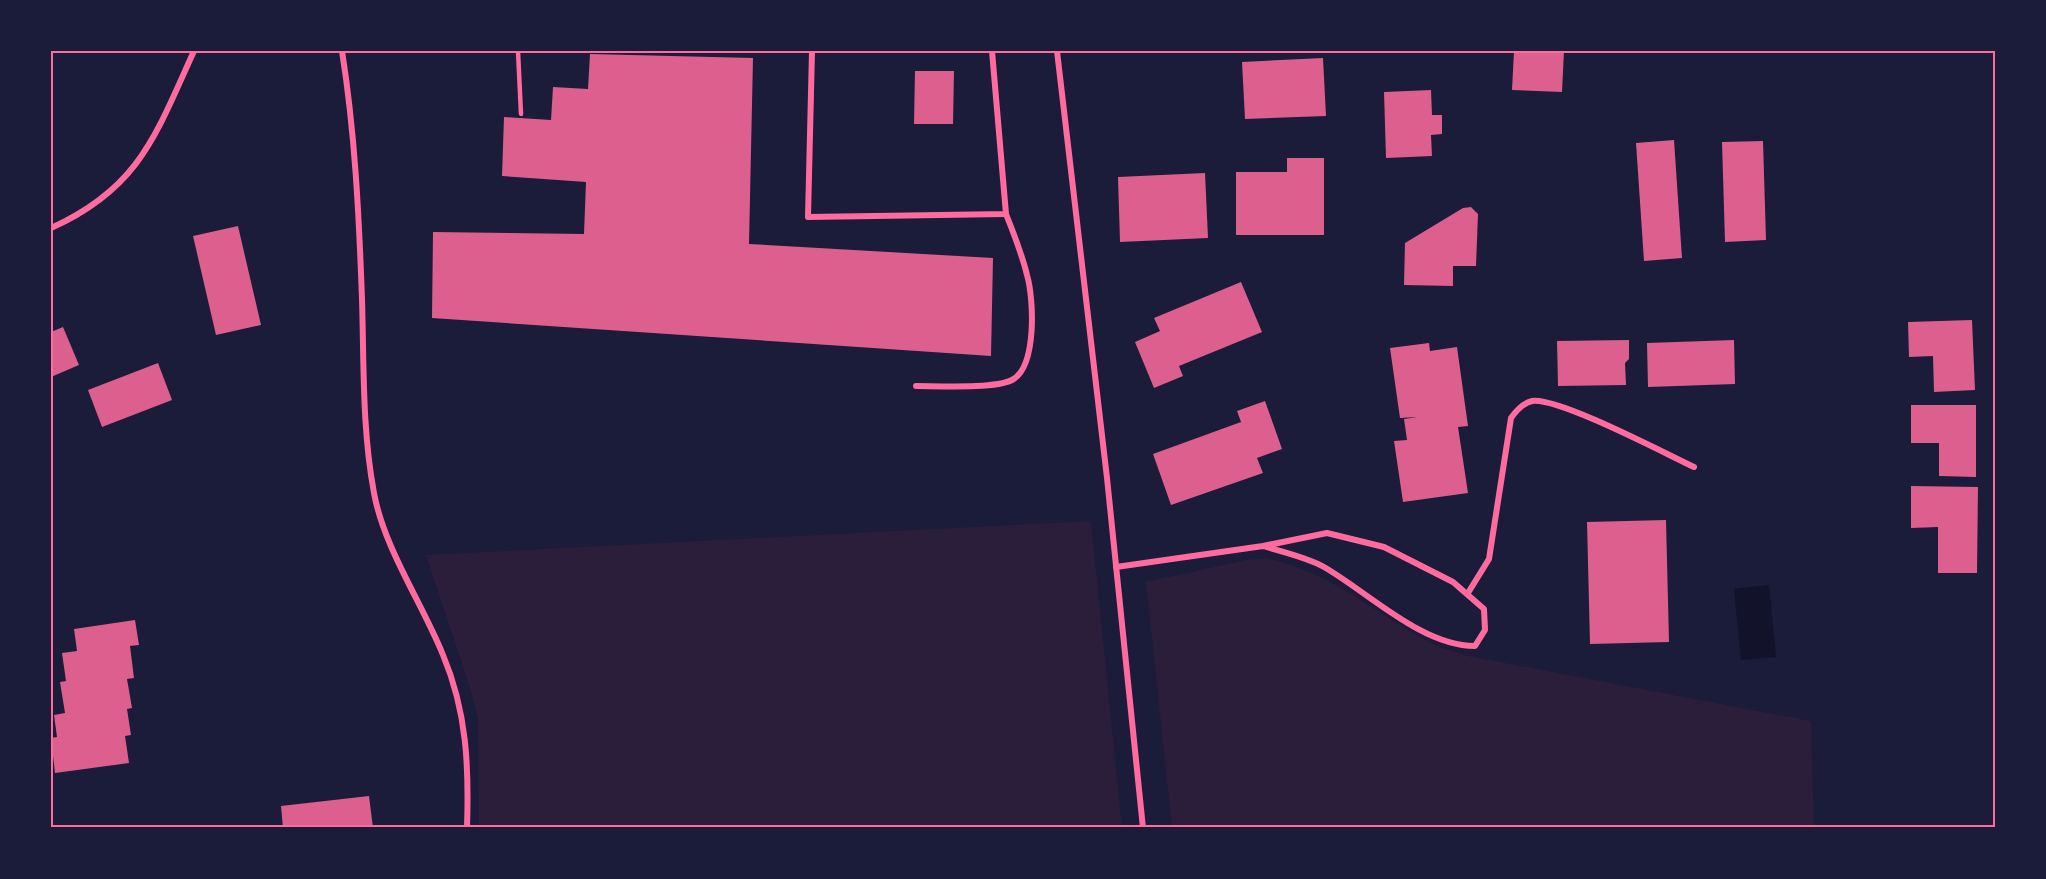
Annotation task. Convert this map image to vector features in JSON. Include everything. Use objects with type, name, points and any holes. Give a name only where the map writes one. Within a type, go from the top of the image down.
[{"type":"street","points":[[51,228],[102,199],[136,165],[194,51]]},
{"type":"street","points":[[342,51],[356,162],[366,429],[374,494],[387,533],[443,655],[459,703],[468,753],[467,828]]},
{"type":"street","points":[[812,51],[808,217],[1006,214]]},
{"type":"street","points":[[916,386],[998,384],[1015,378],[1025,368],[1030,350],[1028,278],[1006,214],[992,51]]},
{"type":"street","points":[[1058,51],[1143,828]]},
{"type":"street","points":[[1468,593],[1489,559],[1511,418],[1518,408],[1532,401],[1568,408],[1694,467]]},
{"type":"street","points":[[1116,567],[1263,546],[1327,533],[1384,547],[1453,582],[1484,609],[1485,630],[1475,646],[1457,646],[1427,634],[1322,566],[1263,546]]},
{"type":"lane","points":[[518,51],[521,114]]},
{"type":"shaded area","points":[[1091,521],[1122,828],[479,828],[478,719],[426,555]]},
{"type":"shaded area","points":[[1266,558],[1312,573],[1433,644],[1468,656],[1811,721],[1814,828],[1172,828],[1146,582],[1246,560]]},
{"type":"shaded area","points":[[1769,585],[1776,657],[1741,660],[1734,589]]},
{"type":"building","points":[[1514,51],[1564,51],[1562,92],[1512,90]]},
{"type":"building","points":[[590,54],[753,58],[749,244],[993,258],[991,356],[432,318],[433,232],[584,234],[586,182],[502,176],[504,117],[551,120],[553,87],[588,89]]},
{"type":"building","points":[[1323,58],[1326,116],[1245,119],[1242,62]]},
{"type":"building","points":[[915,71],[954,71],[953,124],[914,124]]},
{"type":"building","points":[[1431,90],[1432,115],[1442,115],[1442,134],[1431,135],[1432,156],[1386,158],[1384,92]]},
{"type":"building","points":[[1674,140],[1682,258],[1644,261],[1636,143]]},
{"type":"building","points":[[1763,141],[1766,240],[1725,242],[1722,142]]},
{"type":"building","points":[[1287,158],[1324,158],[1324,235],[1236,235],[1236,172],[1287,172]]},
{"type":"building","points":[[1205,173],[1208,238],[1120,242],[1118,177]]},
{"type":"building","points":[[1471,207],[1478,214],[1476,266],[1453,266],[1453,286],[1404,285],[1405,243],[1463,208]]},
{"type":"building","points":[[238,226],[261,325],[216,335],[193,236]]},
{"type":"building","points":[[1241,282],[1262,332],[1179,366],[1183,376],[1154,388],[1135,342],[1160,331],[1154,318]]},
{"type":"building","points":[[1972,320],[1975,390],[1934,392],[1933,356],[1909,357],[1908,322]]},
{"type":"building","points":[[63,327],[79,365],[51,377],[51,332]]},
{"type":"building","points":[[1629,340],[1629,359],[1625,363],[1626,385],[1558,386],[1557,341]]},
{"type":"building","points":[[1734,340],[1735,384],[1648,387],[1647,343]]},
{"type":"building","points":[[1429,343],[1430,351],[1457,347],[1468,426],[1458,427],[1468,493],[1403,502],[1394,441],[1407,440],[1404,419],[1417,417],[1400,418],[1390,348]]},
{"type":"building","points":[[158,363],[172,400],[102,427],[88,390]]},
{"type":"building","points":[[1265,401],[1282,449],[1257,458],[1263,473],[1171,505],[1153,454],[1241,422],[1237,411]]},
{"type":"building","points":[[1911,405],[1976,405],[1976,477],[1939,476],[1939,443],[1911,443]]},
{"type":"building","points":[[1911,486],[1978,487],[1977,573],[1938,573],[1938,527],[1911,528]]},
{"type":"building","points":[[1666,520],[1669,642],[1590,644],[1587,522]]},
{"type":"building","points":[[135,620],[139,645],[130,646],[134,678],[127,679],[132,708],[127,709],[131,735],[125,736],[129,763],[55,773],[51,738],[57,737],[54,715],[65,713],[60,682],[66,681],[62,653],[77,651],[74,629]]},
{"type":"building","points":[[369,796],[373,828],[283,828],[281,806]]}]
